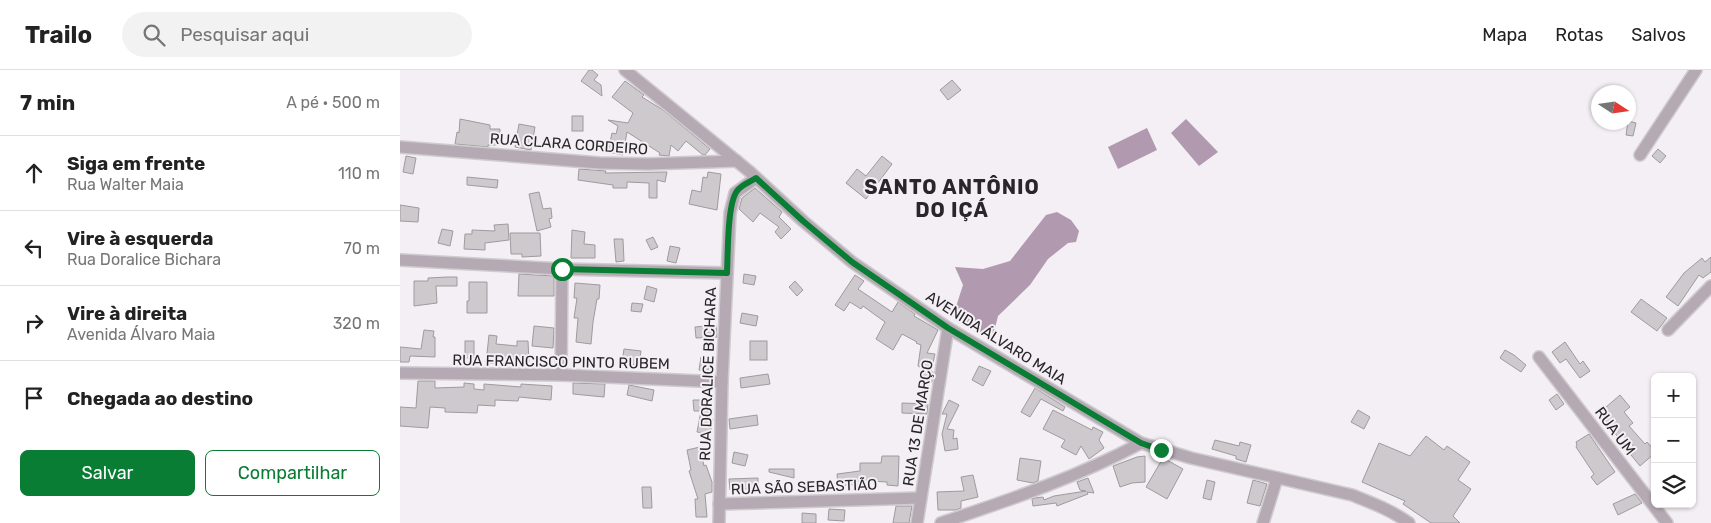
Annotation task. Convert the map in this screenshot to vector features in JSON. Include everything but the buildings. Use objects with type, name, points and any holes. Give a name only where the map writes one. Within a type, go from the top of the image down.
[{"type":"street","name":"AVENIDA ÁLVARO MAIA","points":[[625,70],[736,161],[852,262],[948,328],[1141,443],[1191,458],[1352,495],[1376,504],[1409,523]]},
{"type":"street","points":[[1640,154],[1696,70]]},
{"type":"street","name":"RUA CLARA CORDEIRO","points":[[400,147],[619,163],[736,161]]},
{"type":"street","name":"RUA DORALICE BICHARA","points":[[719,523],[722,382],[730,213],[732,199],[740,188],[756,178]]},
{"type":"street","points":[[400,260],[562,269],[727,273]]},
{"type":"street","points":[[561,375],[562,269]]},
{"type":"street","points":[[1668,330],[1711,286]]},
{"type":"street","name":"RUA 13 DE MARÇO","points":[[918,523],[920,498],[948,328]]},
{"type":"street","name":"RUA UM","points":[[1539,356],[1666,523]]},
{"type":"street","name":"RUA FRANCISCO PINTO RUBEM","points":[[400,373],[561,375],[722,382]]},
{"type":"street","points":[[941,523],[1023,496],[1141,443]]},
{"type":"street","points":[[1263,523],[1277,478]]},
{"type":"street","name":"RUA SÃO SEBASTIÃO","points":[[719,504],[920,498]]},
{"type":"shaded area","points":[[1186,119],[1218,152],[1199,166],[1171,133]]},
{"type":"shaded area","points":[[1147,128],[1157,150],[1118,169],[1108,147]]},
{"type":"shaded area","points":[[1057,212],[1071,220],[1079,231],[1076,242],[1068,243],[1048,259],[1030,285],[998,316],[992,340],[953,316],[963,285],[955,267],[983,269],[1010,261],[1046,215]]},
{"type":"district","name":"SANTO ANTÔNIO DO IÇÁ","points":[[952,198]]},
{"type":"route","points":[[562,269],[727,273],[732,199],[740,188],[756,178],[852,262],[948,328],[1141,443],[1161,450]]}]
